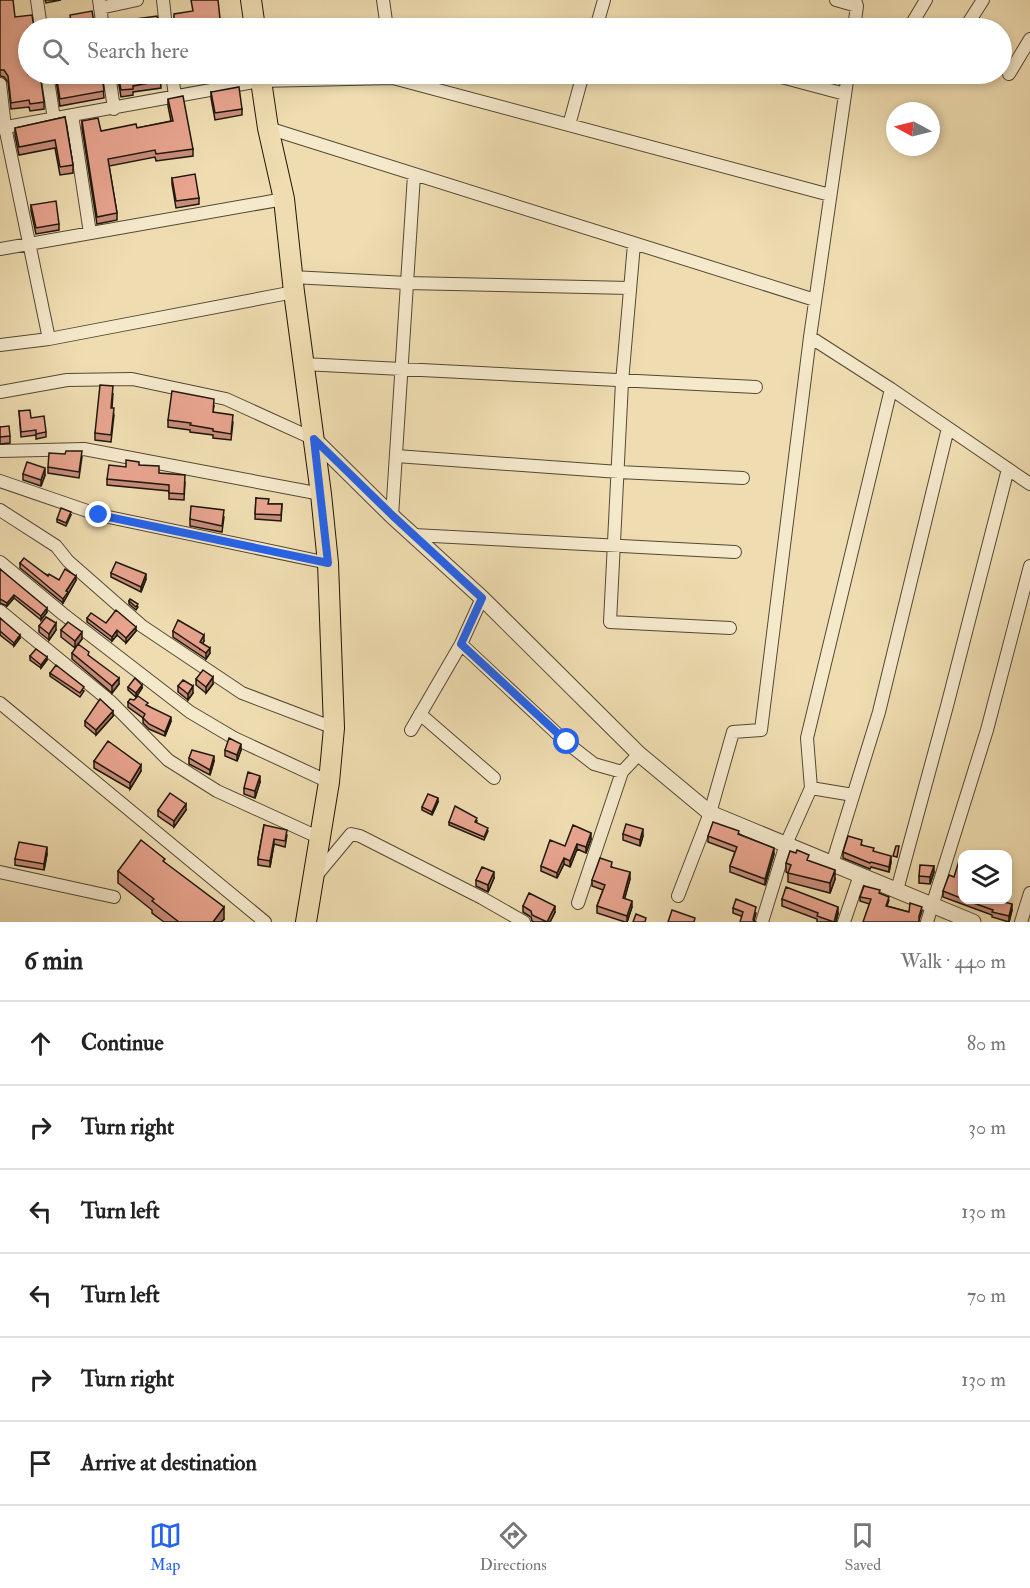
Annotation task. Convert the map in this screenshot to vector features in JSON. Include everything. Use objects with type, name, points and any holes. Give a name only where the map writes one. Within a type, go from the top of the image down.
[{"type":"main road","points":[[251,0],[254,18]]},
{"type":"main road","points":[[261,84],[268,128],[284,199],[328,563],[334,728],[329,782],[306,922]]},
{"type":"street","points":[[37,0],[40,18]]},
{"type":"street","points":[[99,4],[137,0]]},
{"type":"street","points":[[163,0],[165,18]]},
{"type":"street","points":[[383,0],[386,18]]},
{"type":"street","points":[[601,18],[604,0]]},
{"type":"street","points":[[836,0],[859,2],[856,18]]},
{"type":"street","points":[[915,18],[926,0]]},
{"type":"street","points":[[971,18],[983,0]]},
{"type":"street","points":[[1012,69],[1030,39]]},
{"type":"street","points":[[0,84],[3,128],[48,339]]},
{"type":"street","points":[[49,84],[54,119]]},
{"type":"street","points":[[110,84],[114,109]]},
{"type":"street","points":[[173,84],[175,96]]},
{"type":"street","points":[[3,128],[114,109],[229,84]]},
{"type":"street","points":[[421,84],[830,195]]},
{"type":"street","points":[[569,125],[580,84]]},
{"type":"street","points":[[808,84],[845,94]]},
{"type":"street","points":[[678,896],[710,813],[733,732],[760,730],[810,337],[846,84]]},
{"type":"street","points":[[72,116],[90,233]]},
{"type":"street","points":[[268,128],[815,300]]},
{"type":"street","points":[[393,516],[414,175]]},
{"type":"street","points":[[0,249],[284,199]]},
{"type":"street","points":[[634,244],[622,382],[610,622],[730,628]]},
{"type":"street","points":[[0,345],[48,339],[293,284],[407,283],[630,288]]},
{"type":"street","points":[[810,337],[1030,484]]},
{"type":"street","points":[[303,364],[622,382],[756,387]]},
{"type":"street","points":[[0,392],[67,380],[132,380],[226,399],[314,439],[482,598],[639,753],[710,813],[973,922]]},
{"type":"street","points":[[762,922],[786,844],[811,788],[807,738],[891,389]]},
{"type":"street","points":[[832,864],[879,712],[948,428]]},
{"type":"street","points":[[0,451],[84,448],[321,494]]},
{"type":"street","points":[[396,456],[619,472],[743,478]]},
{"type":"street","points":[[897,890],[1008,469]]},
{"type":"street","points":[[0,481],[99,515],[328,563]]},
{"type":"street","points":[[0,510],[56,546],[68,561],[142,626],[242,693],[334,728]]},
{"type":"street","points":[[414,536],[735,552]]},
{"type":"street","points":[[0,562],[190,712],[234,738],[329,782]]},
{"type":"street","points":[[927,922],[987,730],[1030,566]]},
{"type":"street","points":[[411,730],[461,644],[482,598]]},
{"type":"street","points":[[0,611],[111,702],[168,760],[217,791],[320,838]]},
{"type":"street","points":[[461,644],[594,764],[622,772]]},
{"type":"street","points":[[0,703],[265,922]]},
{"type":"street","points":[[420,714],[494,778]]},
{"type":"street","points":[[578,903],[622,772],[639,753]]},
{"type":"street","points":[[811,788],[853,795]]},
{"type":"street","points":[[313,879],[351,834],[360,836],[482,898],[524,922]]},
{"type":"street","points":[[0,872],[114,897]]},
{"type":"street","points":[[844,922],[860,875]]},
{"type":"street","points":[[1021,922],[1030,893]]},
{"type":"building","points":[[0,0],[13,0],[15,17],[32,15],[32,18],[18,18],[18,84],[41,84],[44,102],[30,104],[29,100],[11,103],[8,76],[4,70],[0,70]]},
{"type":"building","points":[[191,0],[218,0],[220,18],[174,18],[174,14],[193,11]]},
{"type":"building","points":[[92,11],[93,18],[70,18],[70,15]]},
{"type":"building","points":[[58,84],[103,84],[104,91],[60,99]]},
{"type":"building","points":[[120,84],[144,84],[133,86],[133,89],[121,90]]},
{"type":"building","points":[[239,87],[242,109],[215,113],[211,92]]},
{"type":"building","points":[[183,96],[193,149],[156,154],[155,150],[108,159],[117,213],[97,217],[82,121],[98,118],[101,131],[136,124],[137,128],[173,121],[168,99]]},
{"type":"building","points":[[65,117],[73,165],[60,167],[55,140],[19,147],[15,128]]},
{"type":"building","points":[[195,174],[199,198],[176,201],[172,178]]},
{"type":"building","points":[[56,201],[59,224],[36,228],[31,205]]},
{"type":"building","points":[[100,385],[113,386],[111,408],[114,408],[111,435],[95,433]]},
{"type":"building","points":[[172,391],[214,399],[213,412],[233,415],[231,434],[190,425],[191,423],[168,420]]},
{"type":"building","points":[[30,410],[31,418],[44,416],[46,432],[36,434],[36,430],[21,432],[19,411]]},
{"type":"building","points":[[9,426],[10,436],[0,437],[0,427]]},
{"type":"building","points":[[66,451],[82,451],[79,472],[48,467],[49,453],[65,454]]},
{"type":"building","points":[[126,460],[139,462],[139,465],[159,466],[159,473],[185,475],[184,494],[169,493],[169,485],[107,479],[109,465],[126,467]]},
{"type":"building","points":[[27,462],[45,468],[41,480],[23,474]]},
{"type":"building","points":[[256,498],[269,499],[268,504],[282,504],[281,515],[255,514]]},
{"type":"building","points":[[191,506],[224,510],[222,526],[190,519]]},
{"type":"building","points":[[61,508],[71,512],[66,523],[57,519]]},
{"type":"building","points":[[24,558],[48,576],[49,574],[59,580],[65,569],[76,576],[63,599],[20,563]]},
{"type":"building","points":[[116,562],[146,574],[141,587],[111,573]]},
{"type":"building","points":[[0,569],[47,608],[41,616],[14,595],[7,603],[0,599]]},
{"type":"building","points":[[130,599],[138,604],[136,607],[129,601]]},
{"type":"building","points":[[116,610],[136,627],[126,638],[117,630],[112,637],[87,618],[91,613],[106,623]]},
{"type":"building","points":[[46,617],[56,623],[49,634],[39,626]]},
{"type":"building","points":[[0,618],[20,635],[14,643],[0,631]]},
{"type":"building","points":[[178,620],[204,635],[200,642],[210,648],[206,653],[173,631]]},
{"type":"building","points":[[68,622],[82,632],[75,641],[61,630]]},
{"type":"building","points":[[78,644],[89,652],[88,655],[119,678],[112,686],[72,653]]},
{"type":"building","points":[[36,649],[47,657],[41,665],[30,656]]},
{"type":"building","points":[[56,665],[84,687],[80,693],[50,673]]},
{"type":"building","points":[[203,670],[213,677],[206,687],[196,679]]},
{"type":"building","points":[[135,678],[142,685],[136,693],[128,687]]},
{"type":"building","points":[[183,680],[193,686],[188,694],[178,686]]},
{"type":"building","points":[[138,696],[148,703],[146,705],[171,717],[165,732],[149,724],[143,718],[145,714],[128,702]]},
{"type":"building","points":[[100,699],[113,711],[96,730],[85,721]]},
{"type":"building","points":[[229,738],[241,744],[237,755],[225,750]]},
{"type":"building","points":[[108,741],[141,765],[130,783],[94,761]]},
{"type":"building","points":[[192,750],[214,756],[210,770],[189,758]]},
{"type":"building","points":[[248,772],[260,776],[255,791],[244,788]]},
{"type":"building","points":[[170,793],[186,804],[174,821],[158,810]]},
{"type":"building","points":[[428,794],[438,798],[432,812],[422,807]]},
{"type":"building","points":[[455,806],[477,818],[475,822],[488,828],[484,837],[449,822]]},
{"type":"building","points":[[713,822],[739,831],[738,834],[774,848],[765,879],[730,866],[737,847],[708,836]]},
{"type":"building","points":[[626,824],[643,829],[640,840],[623,834]]},
{"type":"building","points":[[264,825],[287,830],[285,841],[274,839],[270,861],[258,859]]},
{"type":"building","points":[[573,825],[591,833],[586,847],[577,844],[570,861],[564,858],[557,873],[541,866],[550,840],[565,846]]},
{"type":"building","points":[[848,836],[862,840],[861,845],[874,848],[873,851],[891,856],[889,867],[870,863],[843,852]]},
{"type":"building","points":[[141,840],[165,859],[163,861],[224,907],[213,922],[179,922],[118,871]]},
{"type":"building","points":[[19,842],[47,847],[44,864],[15,859]]},
{"type":"building","points":[[896,846],[899,846],[897,857],[893,856]]},
{"type":"building","points":[[797,850],[809,855],[807,860],[835,870],[830,883],[788,873],[791,865],[786,863],[790,851],[796,853]]},
{"type":"building","points":[[600,858],[612,862],[611,867],[630,872],[623,898],[632,901],[627,916],[597,906],[605,885],[592,880]]},
{"type":"building","points":[[958,864],[958,897],[943,891],[949,875],[954,877]]},
{"type":"building","points":[[920,865],[934,866],[930,877],[919,876]]},
{"type":"building","points":[[482,867],[494,872],[488,885],[476,880]]},
{"type":"building","points":[[864,886],[880,890],[879,893],[889,897],[886,906],[909,912],[910,903],[922,907],[919,922],[863,922],[871,899],[860,897]]},
{"type":"building","points":[[786,887],[838,907],[834,922],[782,899]]},
{"type":"building","points":[[529,893],[555,906],[547,922],[532,915],[531,911],[523,906]]},
{"type":"building","points":[[736,899],[756,907],[753,920],[756,922],[740,922],[743,912],[733,908]]},
{"type":"building","points":[[976,904],[1012,904],[1009,916],[992,912],[993,910]]},
{"type":"building","points":[[672,910],[695,918],[694,922],[668,922]]},
{"type":"building","points":[[636,914],[646,918],[645,922],[633,922]]},
{"type":"route","points":[[99,515],[328,563],[314,439],[482,598],[461,644],[567,742]]}]
